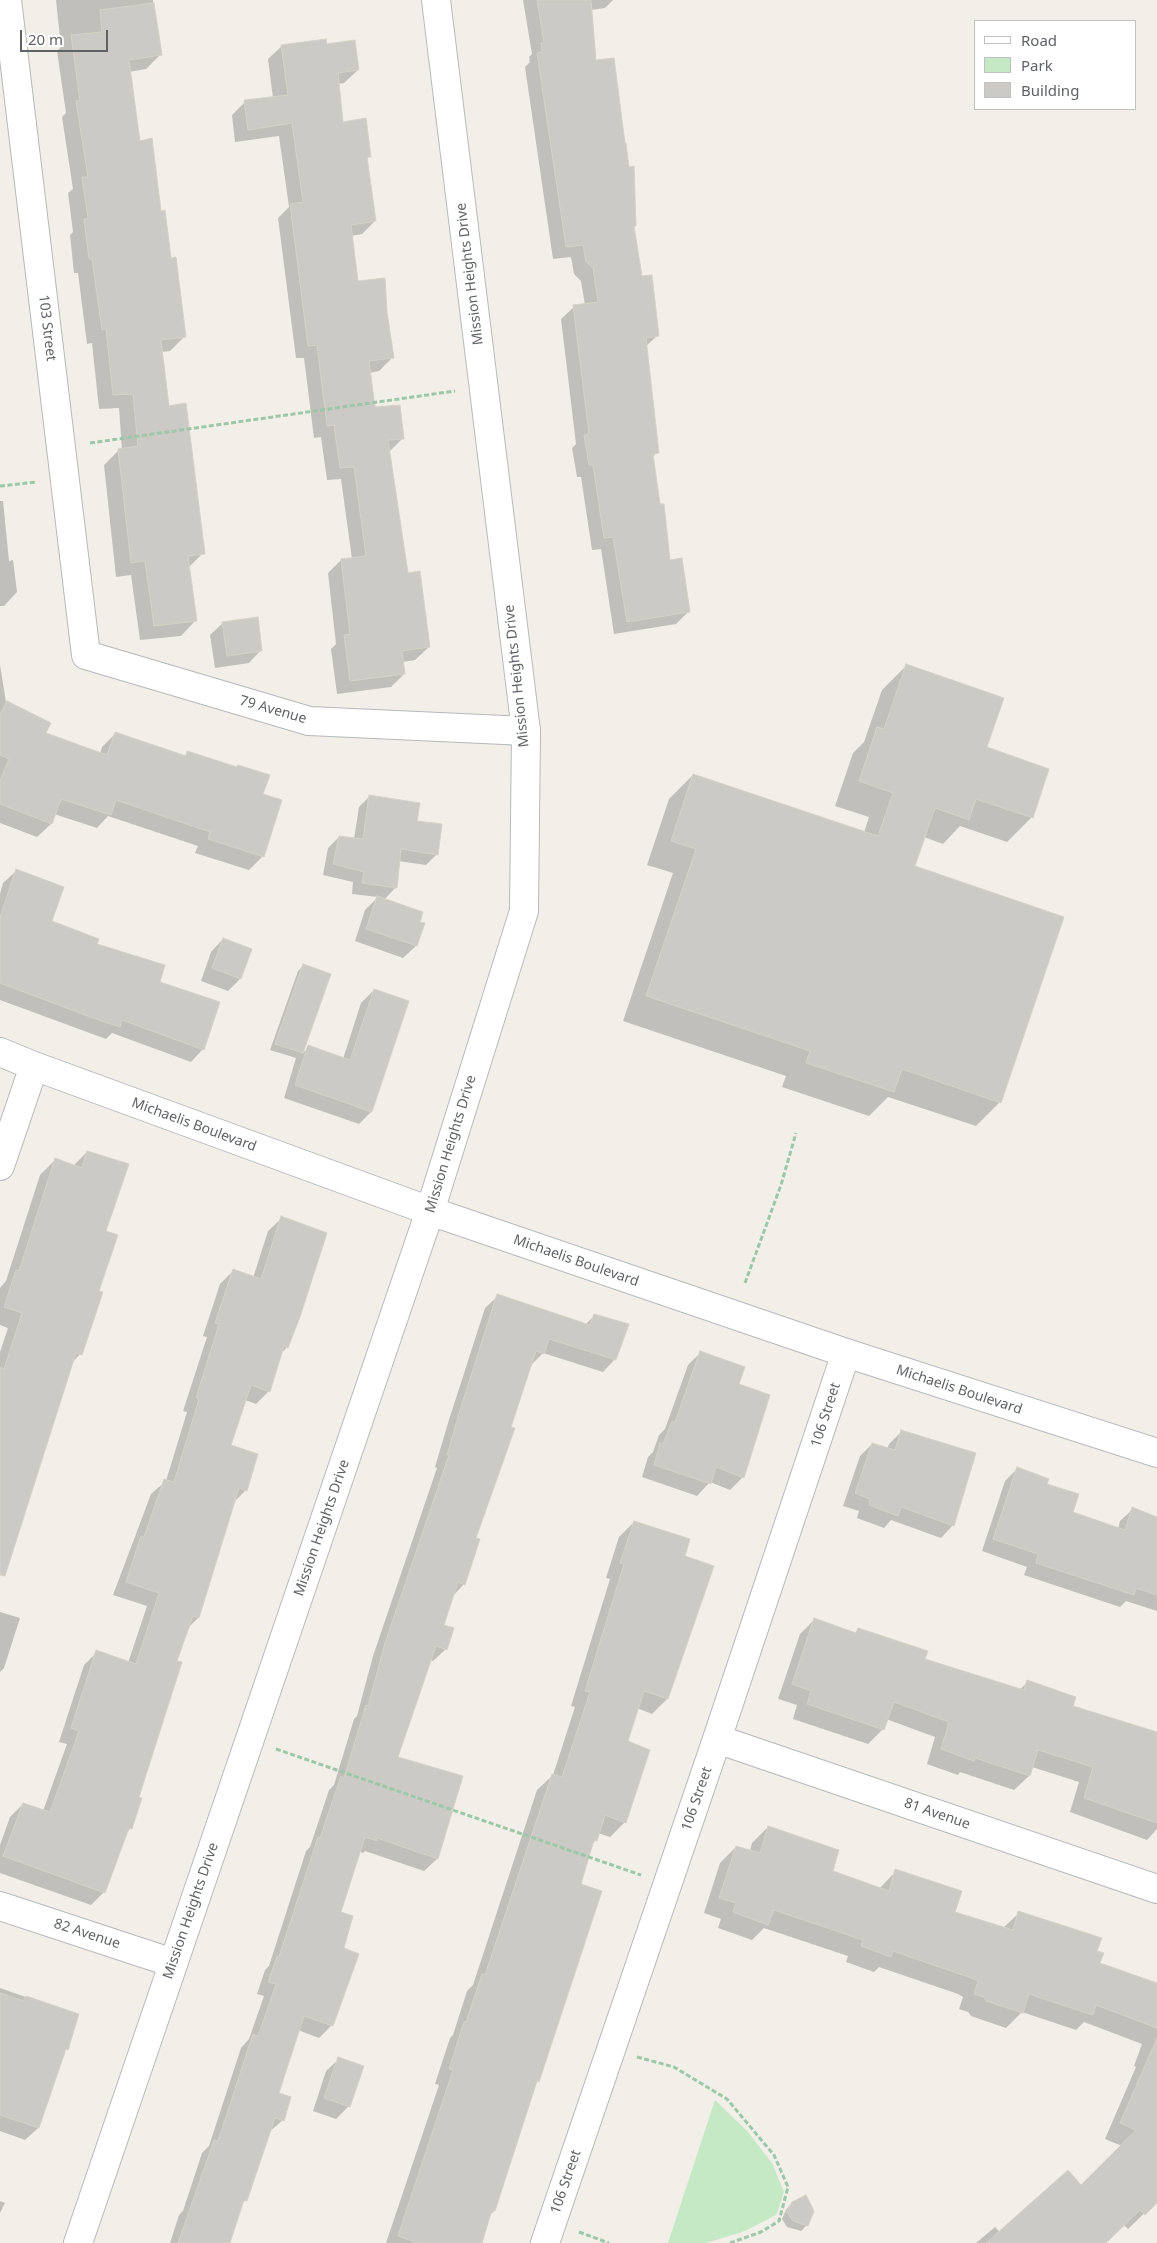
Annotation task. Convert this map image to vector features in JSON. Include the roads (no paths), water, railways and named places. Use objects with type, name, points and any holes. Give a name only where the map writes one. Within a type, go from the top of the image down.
[{"type":"street","name":"103 Street","points":[[7,0],[86,655]]},
{"type":"street","name":"Mission Heights Drive","points":[[78,2243],[430,1211],[524,911],[526,730],[436,0]]},
{"type":"street","name":"79 Avenue","points":[[86,655],[309,721],[526,730]]},
{"type":"street","name":"Michaelis Boulevard","points":[[0,1052],[430,1211],[846,1353],[1157,1453]]},
{"type":"street","points":[[0,1166],[34,1066]]},
{"type":"street","name":"106 Street","points":[[545,2243],[668,1884],[846,1353]]},
{"type":"street","name":"81 Avenue","points":[[717,1739],[1157,1889]]},
{"type":"street","name":"82 Avenue","points":[[0,1906],[174,1963]]}]
